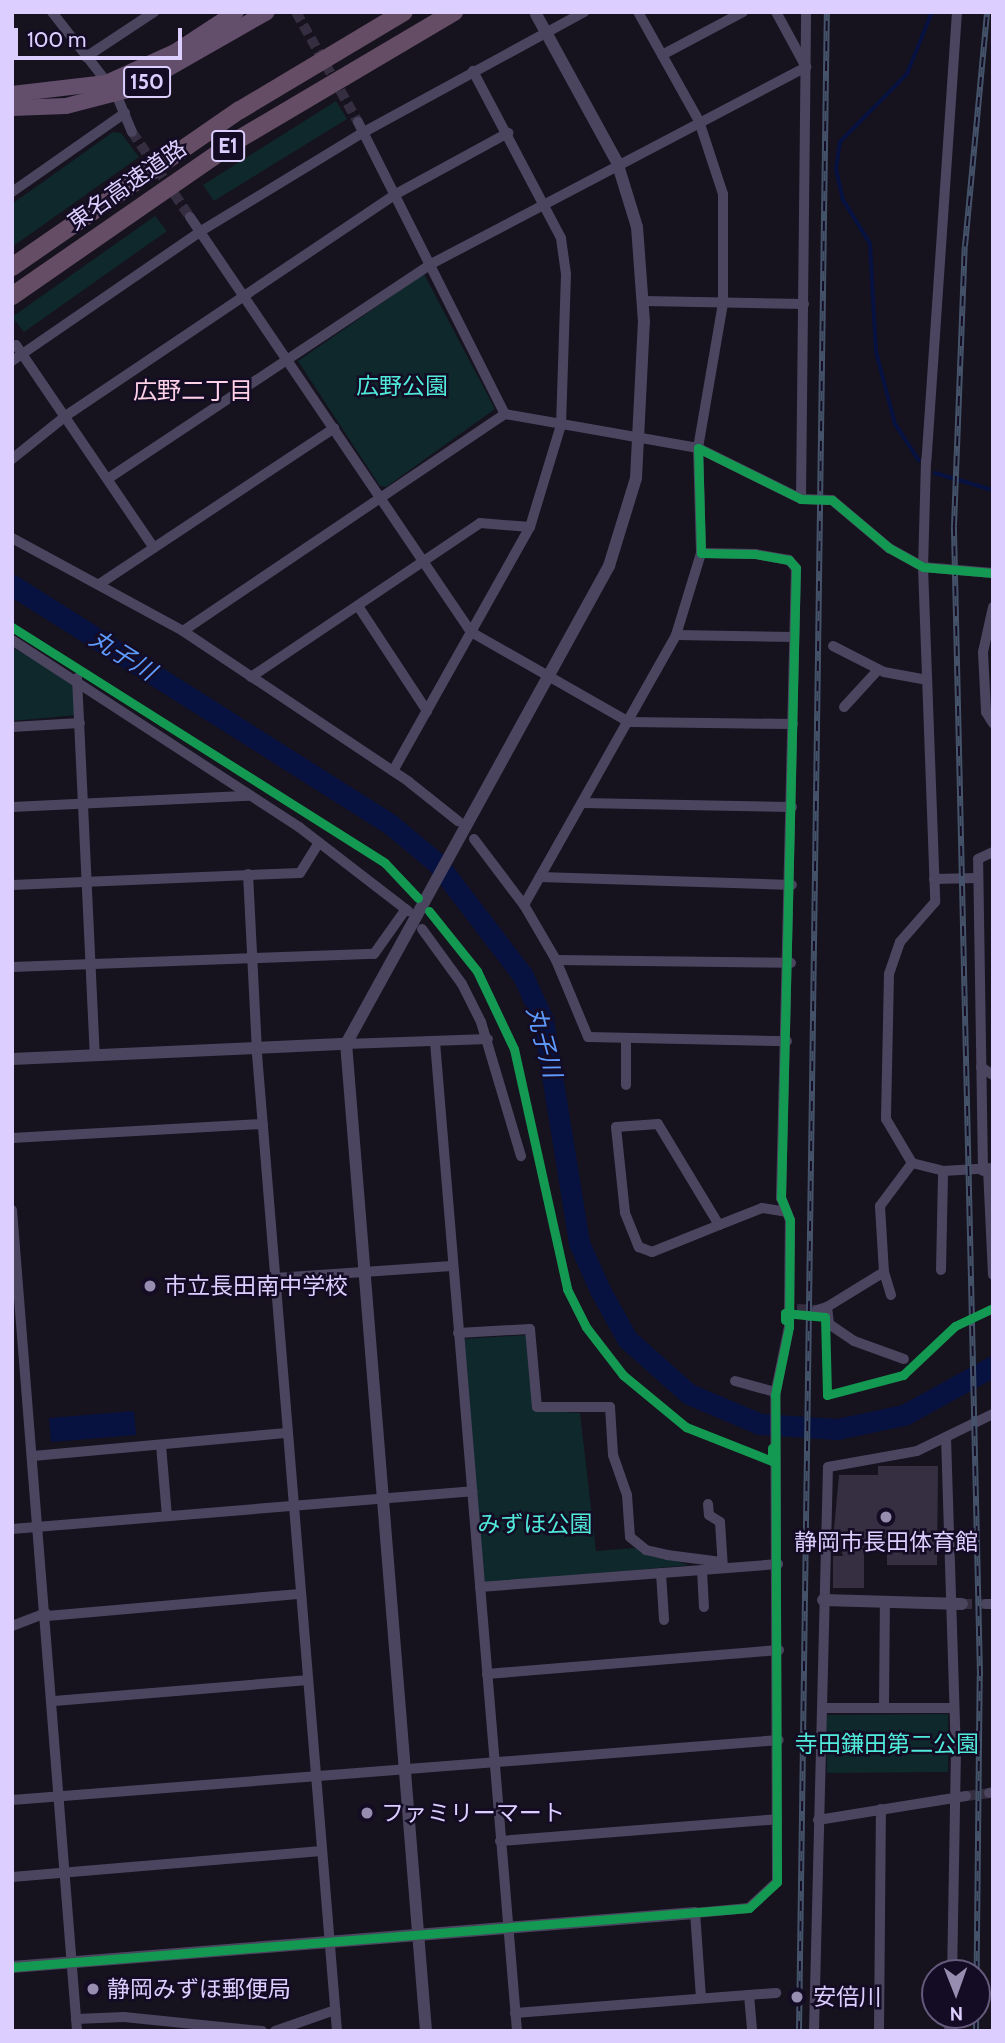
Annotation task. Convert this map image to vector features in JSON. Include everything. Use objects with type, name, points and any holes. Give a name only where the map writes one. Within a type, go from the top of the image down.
[{"type":"highway","name":"150","points":[[12,94],[111,88],[175,52],[236,12]]},
{"type":"highway","name":"150","points":[[12,108],[66,106],[179,66],[267,12]]},
{"type":"highway","name":"東名高速道路","points":[[12,267],[240,110],[404,12]]},
{"type":"highway","name":"東名高速道路","points":[[12,296],[234,142],[454,12]]},
{"type":"street","points":[[52,12],[111,88],[132,132]]},
{"type":"street","points":[[86,57],[154,12]]},
{"type":"street","points":[[12,361],[201,231],[361,127],[584,12]]},
{"type":"street","points":[[524,905],[676,635],[701,553],[698,447],[723,303],[723,194],[699,121],[638,12]]},
{"type":"street","points":[[662,55],[743,12]]},
{"type":"street","points":[[776,12],[806,67]]},
{"type":"street","points":[[801,499],[806,12]]},
{"type":"street","points":[[957,12],[936,265],[923,567],[935,902],[900,942],[889,974],[886,1119],[912,1163],[943,1171],[988,1169]]},
{"type":"street","points":[[426,2031],[346,1044],[549,678],[624,529],[640,438],[643,300],[640,245],[617,162],[536,14]]},
{"type":"street","points":[[108,478],[431,264],[617,162],[806,67]]},
{"type":"street","points":[[393,771],[530,527],[561,425],[565,257],[546,201],[473,71]]},
{"type":"street","points":[[12,192],[125,113]]},
{"type":"street","points":[[361,127],[505,414]]},
{"type":"street","points":[[12,459],[66,415],[396,194],[508,133]]},
{"type":"street","points":[[190,217],[471,632],[629,722],[793,724]]},
{"type":"street","points":[[643,300],[804,304]]},
{"type":"street","points":[[16,345],[154,548]]},
{"type":"street","points":[[183,631],[505,414],[698,447],[801,499],[832,500],[889,548],[923,567],[993,573]]},
{"type":"street","points":[[101,583],[334,428]]},
{"type":"street","points":[[251,677],[480,523],[530,527]]},
{"type":"street","points":[[12,538],[101,583],[183,631],[393,771],[458,821]]},
{"type":"street","points":[[12,1967],[749,1909],[777,1882],[779,1650],[775,1393],[793,1309],[788,1212],[781,1198],[791,963],[796,568],[789,560],[701,553]]},
{"type":"street","points":[[358,606],[427,711]]},
{"type":"street","points":[[993,607],[983,652],[986,712],[993,723]]},
{"type":"street","points":[[676,635],[794,637]]},
{"type":"street","points":[[12,640],[78,678],[319,842],[407,910],[374,954],[12,967]]},
{"type":"street","points":[[833,646],[878,670],[927,680]]},
{"type":"street","points":[[844,708],[878,670]]},
{"type":"street","points":[[78,678],[95,1055]]},
{"type":"street","points":[[12,727],[80,723]]},
{"type":"street","points":[[12,807],[249,796]]},
{"type":"street","points":[[582,803],[792,807]]},
{"type":"street","points":[[474,839],[524,905],[556,960],[588,1037],[787,1041]]},
{"type":"street","points":[[12,885],[300,873],[319,842]]},
{"type":"street","points":[[993,852],[978,859],[981,1067],[993,1275]]},
{"type":"street","points":[[248,874],[256,1049],[337,2031]]},
{"type":"street","points":[[540,877],[792,886]]},
{"type":"street","points":[[934,879],[978,878]]},
{"type":"street","points":[[422,929],[462,984],[488,1039],[521,1156]]},
{"type":"street","points":[[556,960],[791,963]]},
{"type":"street","points":[[12,1059],[488,1039]]},
{"type":"street","points":[[625,1039],[626,1085]]},
{"type":"street","points":[[435,1042],[517,2031]]},
{"type":"street","points":[[981,1067],[993,1075]]},
{"type":"street","points":[[12,1138],[263,1124]]},
{"type":"street","points":[[719,1225],[658,1124],[616,1127],[625,1213],[639,1247],[652,1252],[762,1208],[788,1212]]},
{"type":"street","points":[[891,1295],[884,1272],[880,1206],[912,1163]]},
{"type":"street","points":[[941,1270],[943,1171]]},
{"type":"street","points":[[12,1210],[54,1701],[77,2031]]},
{"type":"street","points":[[275,1278],[452,1266]]},
{"type":"street","points":[[884,1272],[822,1308],[829,1324],[854,1340],[904,1359]]},
{"type":"street","points":[[458,1333],[530,1329],[537,1406],[610,1407],[630,1537],[667,1555],[722,1565],[778,1564]]},
{"type":"street","points":[[12,1359],[26,1359]]},
{"type":"street","points":[[735,1381],[775,1393]]},
{"type":"street","points":[[814,2031],[828,1467],[917,1451],[993,1414]]},
{"type":"street","points":[[33,1456],[287,1433]]},
{"type":"street","points":[[946,1437],[957,1604],[952,1797],[952,1959]]},
{"type":"street","points":[[161,1445],[167,1516]]},
{"type":"street","points":[[12,1529],[472,1491]]},
{"type":"street","points":[[708,1504],[709,1515],[720,1522],[722,1565]]},
{"type":"street","points":[[480,1587],[702,1570],[722,1565]]},
{"type":"street","points":[[702,1570],[704,1607]]},
{"type":"street","points":[[661,1573],[664,1620]]},
{"type":"street","points":[[12,1626],[47,1614],[300,1594]]},
{"type":"street","points":[[823,1600],[957,1604]]},
{"type":"street","points":[[884,1707],[886,1601]]},
{"type":"street","points":[[487,1674],[779,1650]]},
{"type":"street","points":[[54,1701],[308,1680]]},
{"type":"street","points":[[822,1708],[954,1708]]},
{"type":"street","points":[[12,1800],[779,1740]]},
{"type":"street","points":[[818,1820],[966,1796]]},
{"type":"street","points":[[880,2031],[881,1809]]},
{"type":"street","points":[[500,1841],[777,1819]]},
{"type":"street","points":[[12,1877],[321,1851]]},
{"type":"street","points":[[695,1913],[701,1998]]},
{"type":"street","points":[[515,2012],[776,1993]]},
{"type":"street","points":[[749,1995],[752,2031]]},
{"type":"street","points":[[275,2031],[335,2010]]},
{"type":"street","points":[[76,2019],[124,2017],[262,2031]]},
{"type":"green space","points":[[336,101],[347,119],[214,201],[203,185]]},
{"type":"green space","points":[[113,132],[121,133],[139,157],[12,247],[12,204]]},
{"type":"green space","points":[[155,216],[167,231],[24,332],[12,317]]},
{"type":"green space","name":"広野公園","points":[[424,274],[495,409],[386,487],[380,486],[298,361]]},
{"type":"green space","points":[[12,647],[72,681],[76,715],[12,721]]},
{"type":"green space","name":"みずほ公園","points":[[527,1335],[534,1410],[580,1413],[596,1551],[634,1548],[689,1565],[488,1584],[483,1580],[463,1339]]},
{"type":"green space","name":"寺田鎌田第二公園","points":[[948,1714],[948,1772],[827,1773],[826,1715]]},
{"type":"shaded area","points":[[134,1411],[136,1435],[51,1442],[49,1418]]},
{"type":"building","name":"静岡市長田体育館","points":[[878,1466],[938,1466],[937,1565],[887,1565],[887,1538],[874,1538],[864,1547],[864,1588],[833,1588],[833,1556],[843,1556],[834,1529],[839,1475],[878,1475]]},
{"type":"waterway","points":[[919,461],[895,424],[876,352],[870,244],[843,200],[836,170],[840,142],[907,74],[932,12]]},
{"type":"waterway","points":[[935,473],[993,490]]},
{"type":"waterway","name":"丸子川","points":[[12,585],[390,824],[437,863],[523,976],[543,1020],[579,1243],[600,1290],[627,1339],[689,1394],[760,1424],[837,1429],[904,1415],[993,1366]]},
{"type":"tunnel","points":[[296,12],[358,122]]},
{"type":"tunnel","points":[[132,132],[190,217]]},
{"type":"tunnel","points":[[797,1309],[817,1310]]},
{"type":"tunnel","points":[[962,1604],[986,1604]]},
{"type":"tunnel","points":[[966,1796],[989,1793]]},
{"type":"railway","points":[[799,2031],[827,12]]},
{"type":"railway","points":[[976,2031],[980,1676],[954,526],[965,246],[987,12]]},
{"type":"cycle path","points":[[12,1967],[749,1908],[777,1882],[775,1395],[789,1327],[790,1220],[781,1198],[796,568],[789,560],[755,554],[701,553],[698,448],[801,499],[832,500],[889,548],[923,567],[993,573]]},
{"type":"cycle path","points":[[12,627],[385,863],[418,898]]},
{"type":"cycle path","points":[[429,911],[477,971],[514,1049],[567,1289],[586,1327],[623,1375],[686,1427],[772,1461],[772,1448]]},
{"type":"cycle path","points":[[785,1320],[785,1313],[825,1317],[827,1395],[903,1375],[955,1326],[993,1308]]},
{"type":"place","name":"市立長田南中学校","points":[[150,1286]]},
{"type":"place","name":"静岡市長田体育館","points":[[886,1517]]},
{"type":"place","name":"ファミリーマート","points":[[367,1813]]},
{"type":"place","name":"静岡みずほ郵便局","points":[[93,1989]]},
{"type":"place","name":"安倍川","points":[[797,1997]]},
{"type":"district","name":"広野二丁目","points":[[193,391]]}]
